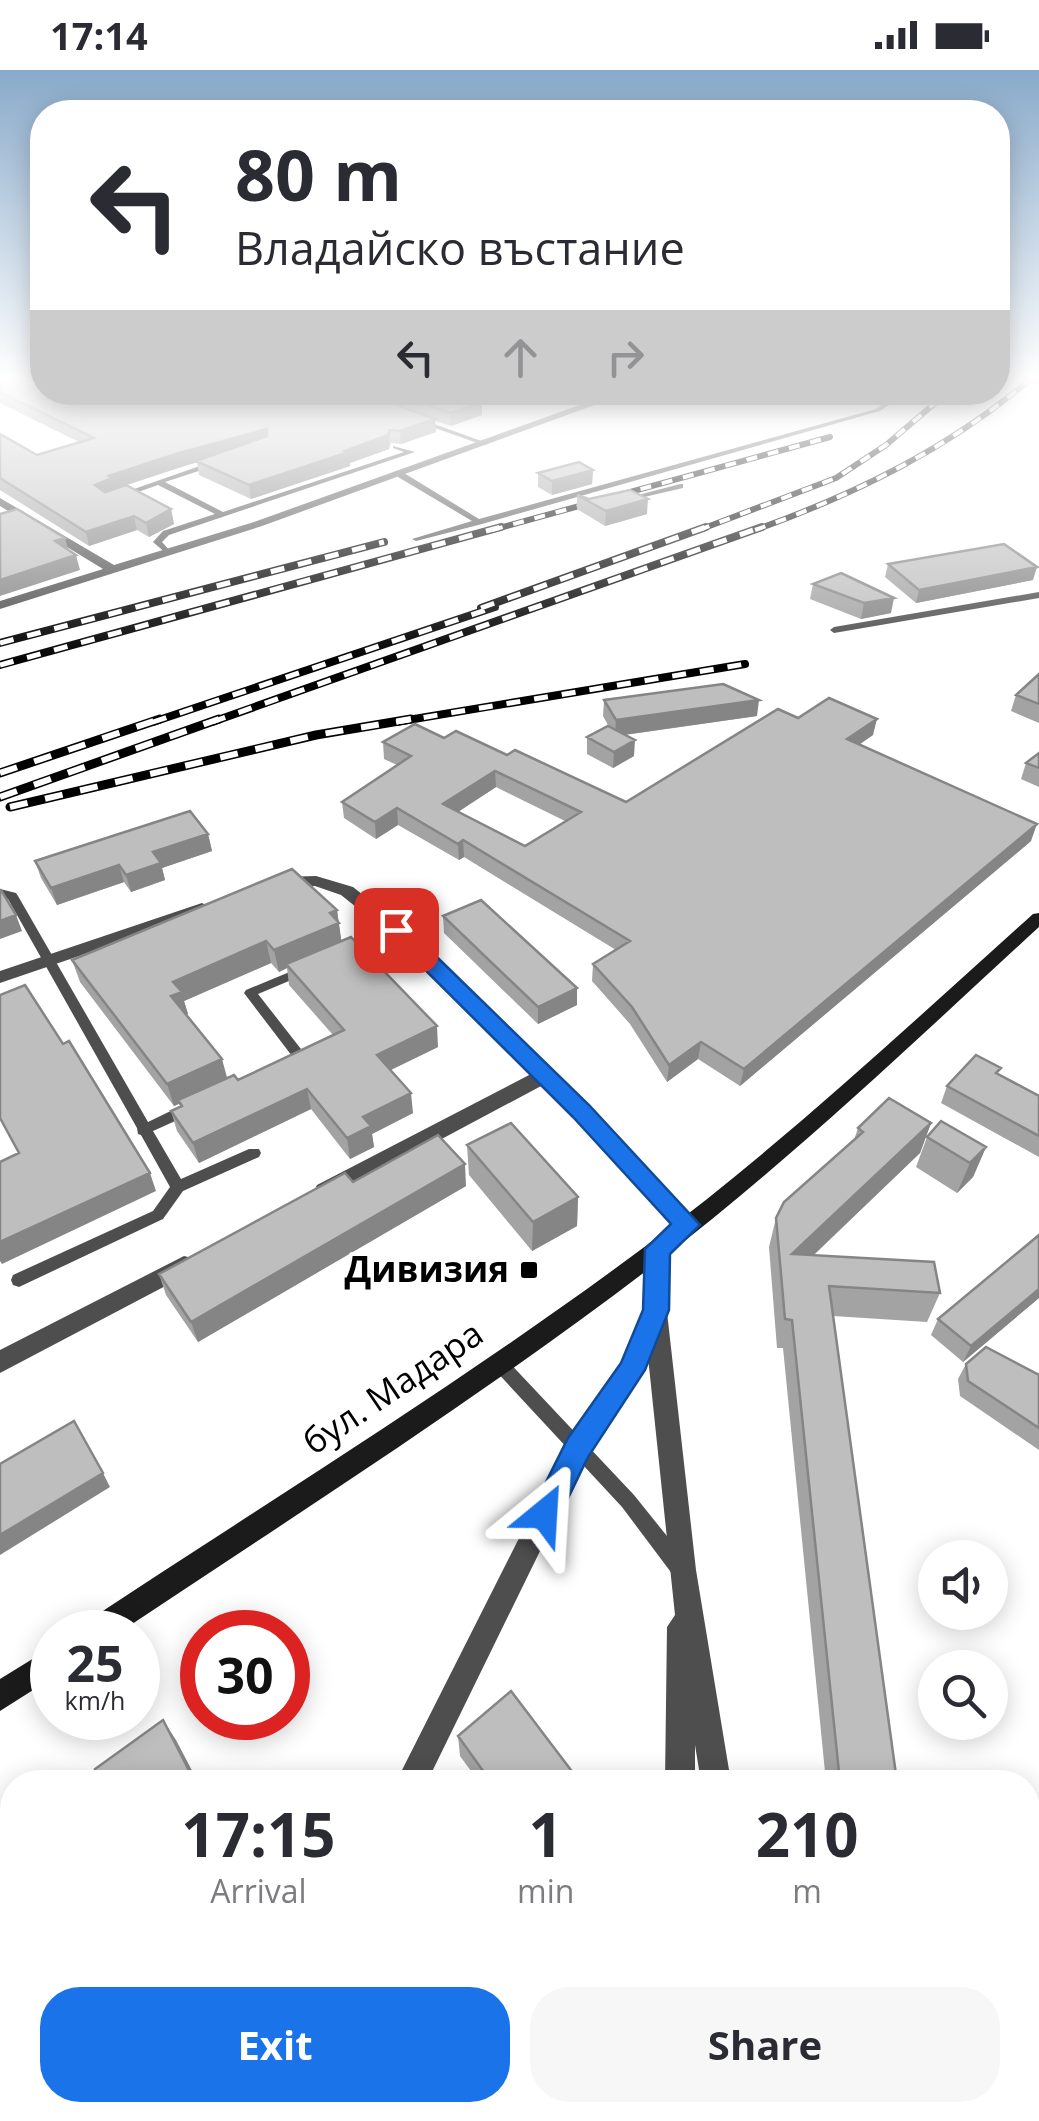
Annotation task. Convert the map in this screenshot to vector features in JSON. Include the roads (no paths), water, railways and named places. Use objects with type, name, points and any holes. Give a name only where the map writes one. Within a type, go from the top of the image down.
[{"type":"main road","name":"бул. Мадара","points":[[129,1610],[499,1363],[657,1249],[782,1148],[1039,918]]},
{"type":"main road","points":[[0,1696],[30,1676]]},
{"type":"street","points":[[0,604],[410,472]]},
{"type":"street","points":[[0,501],[112,569]]},
{"type":"street","points":[[262,888],[280,882],[316,881],[347,891],[396,930],[687,1225]]},
{"type":"street","points":[[0,976],[227,900]]},
{"type":"street","points":[[298,1205],[544,1076]]},
{"type":"street","points":[[657,1249],[656,1310],[682,1570],[714,1770]]},
{"type":"street","points":[[0,1362],[210,1252]]},
{"type":"street","points":[[417,1770],[578,1448],[632,1370],[656,1310]]},
{"type":"street","points":[[680,1770],[682,1570]]},
{"type":"lane","points":[[106,500],[188,472]]},
{"type":"lane","points":[[166,552],[157,542],[161,536],[352,472]]},
{"type":"lane","points":[[416,540],[660,472]]},
{"type":"lane","points":[[401,475],[479,522]]},
{"type":"lane","points":[[158,482],[223,515]]},
{"type":"lane","points":[[623,500],[680,486]]},
{"type":"lane","points":[[564,499],[576,504]]},
{"type":"lane","points":[[834,630],[1039,595]]},
{"type":"lane","points":[[0,892],[12,896],[178,1187]]},
{"type":"lane","points":[[342,954],[396,930]]},
{"type":"lane","points":[[283,1066],[301,1058],[250,993],[323,962]]},
{"type":"lane","points":[[144,1130],[196,1106]]},
{"type":"lane","points":[[19,1280],[158,1215],[178,1187],[254,1152]]},
{"type":"lane","points":[[499,1363],[628,1501],[682,1570]]},
{"type":"railway","points":[[492,530],[704,472]]},
{"type":"railway","points":[[699,530],[846,472]]},
{"type":"railway","points":[[755,530],[891,472]]},
{"type":"railway","points":[[0,665],[501,527]]},
{"type":"railway","points":[[481,608],[706,527]]},
{"type":"railway","points":[[212,722],[762,527]]},
{"type":"railway","points":[[0,643],[384,542]]},
{"type":"railway","points":[[153,722],[495,607]]},
{"type":"railway","points":[[396,722],[745,664]]},
{"type":"railway","points":[[0,773],[160,719]]},
{"type":"railway","points":[[0,797],[219,719]]},
{"type":"railway","points":[[10,807],[316,735],[411,719]]},
{"type":"place","name":"Дивизия","points":[[529,1270]]}]
